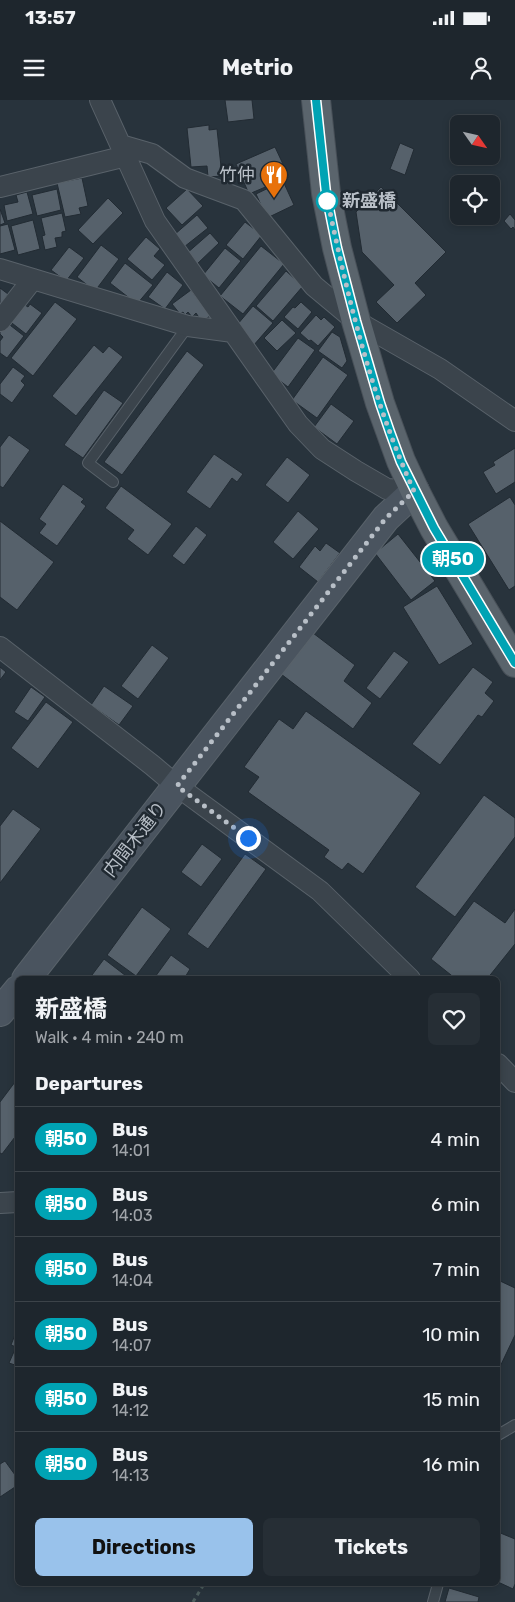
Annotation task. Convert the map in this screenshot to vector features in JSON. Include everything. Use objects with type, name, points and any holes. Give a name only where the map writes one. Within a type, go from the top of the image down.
[{"type":"main road","points":[[316,100],[326,193],[337,248],[380,403],[401,462],[414,491],[515,663]]},
{"type":"street","points":[[100,100],[155,220],[298,424],[322,449],[387,489],[414,491]]},
{"type":"street","points":[[0,187],[123,150],[152,154],[185,178],[244,200],[314,286],[356,321],[440,369],[515,422]]},
{"type":"street","points":[[0,269],[188,326],[233,332]]},
{"type":"street","points":[[0,321],[34,279]]},
{"type":"street","name":"内間木通り","points":[[28,976],[386,518],[414,491]]},
{"type":"street","points":[[0,647],[177,786],[320,891],[407,976]]},
{"type":"street","points":[[0,1012],[15,994]]},
{"type":"street","points":[[500,1066],[515,1082]]},
{"type":"street","points":[[0,1203],[15,1202]]},
{"type":"lane","points":[[113,482],[88,463],[188,326]]},
{"type":"lane","points":[[500,1435],[515,1425]]},
{"type":"lane","points":[[433,1602],[437,1586]]},
{"type":"path","points":[[193,1602],[203,1586]]},
{"type":"building","points":[[225,100],[252,100],[254,119],[228,122]]},
{"type":"building","points":[[209,125],[209,130],[217,129],[222,176],[208,177],[207,166],[191,167],[187,128]]},
{"type":"building","points":[[400,143],[414,149],[405,175],[390,169]]},
{"type":"building","points":[[275,147],[289,177],[249,194],[236,164]]},
{"type":"building","points":[[82,178],[88,206],[79,208],[81,214],[65,217],[57,183]]},
{"type":"building","points":[[283,181],[294,205],[267,218],[256,194]]},
{"type":"building","points":[[381,187],[446,252],[415,283],[426,295],[397,323],[376,302],[394,285],[362,252],[356,212]]},
{"type":"building","points":[[57,189],[61,210],[37,216],[32,195]]},
{"type":"building","points":[[187,189],[203,206],[182,225],[166,208]]},
{"type":"building","points":[[27,192],[33,214],[7,221],[4,205],[18,202],[16,195]]},
{"type":"building","points":[[108,198],[123,213],[93,244],[78,230]]},
{"type":"building","points":[[0,209],[5,223],[0,225]]},
{"type":"building","points":[[62,213],[66,231],[62,232],[62,237],[55,238],[57,247],[45,250],[42,236],[45,235],[41,218]]},
{"type":"building","points":[[510,214],[515,220],[515,230],[513,227],[511,229],[504,221]]},
{"type":"building","points":[[197,215],[208,228],[184,247],[174,235]]},
{"type":"building","points":[[33,220],[40,249],[18,255],[11,226]]},
{"type":"building","points":[[245,222],[262,235],[243,259],[226,245]]},
{"type":"building","points":[[8,224],[15,250],[0,254],[0,226]]},
{"type":"building","points":[[210,233],[219,243],[196,265],[186,254]]},
{"type":"building","points":[[146,237],[160,249],[154,256],[165,265],[152,280],[127,259]]},
{"type":"building","points":[[101,245],[119,259],[95,291],[77,277]]},
{"type":"building","points":[[261,246],[284,264],[243,314],[220,296]]},
{"type":"building","points":[[69,247],[84,258],[66,281],[51,270]]},
{"type":"building","points":[[225,248],[241,261],[219,288],[203,275]]},
{"type":"building","points":[[125,263],[153,285],[137,304],[110,283]]},
{"type":"building","points":[[286,271],[303,286],[273,321],[256,306]]},
{"type":"building","points":[[167,272],[183,285],[165,309],[148,297]]},
{"type":"building","points":[[0,288],[8,294],[0,306]]},
{"type":"building","points":[[191,290],[210,316],[204,320],[202,317],[200,319],[196,313],[192,317],[188,312],[185,315],[183,312],[180,314],[172,304]]},
{"type":"building","points":[[55,302],[77,319],[33,376],[11,358]]},
{"type":"building","points":[[301,302],[312,312],[298,329],[284,317],[293,307],[295,308]]},
{"type":"building","points":[[30,304],[42,313],[26,334],[8,320],[25,305],[28,307]]},
{"type":"building","points":[[253,306],[273,323],[253,346],[237,325]]},
{"type":"building","points":[[316,315],[321,320],[324,317],[335,327],[318,346],[300,333]]},
{"type":"building","points":[[282,320],[296,333],[277,351],[264,338]]},
{"type":"building","points":[[6,322],[24,336],[7,358],[0,353],[0,341],[3,337],[0,334],[0,330]]},
{"type":"building","points":[[332,332],[340,337],[347,361],[342,368],[318,351]]},
{"type":"building","points":[[298,338],[315,350],[288,387],[271,374]]},
{"type":"building","points":[[94,345],[103,353],[109,346],[123,357],[76,416],[52,396]]},
{"type":"building","points":[[187,351],[204,365],[122,475],[104,462]]},
{"type":"building","points":[[323,357],[348,375],[317,418],[292,400]]},
{"type":"building","points":[[13,367],[25,376],[21,381],[25,385],[12,403],[0,394],[0,384]]},
{"type":"building","points":[[104,390],[123,403],[83,458],[64,445]]},
{"type":"building","points":[[331,404],[354,421],[337,444],[314,427]]},
{"type":"building","points":[[9,435],[30,450],[3,488],[0,486],[0,447]]},
{"type":"building","points":[[515,448],[515,482],[496,494],[483,472],[495,465],[493,462]]},
{"type":"building","points":[[214,454],[243,474],[237,482],[232,478],[210,509],[186,492]]},
{"type":"building","points":[[287,457],[310,475],[288,503],[265,485]]},
{"type":"building","points":[[63,484],[84,499],[81,502],[86,506],[57,546],[39,533],[46,524],[39,519]]},
{"type":"building","points":[[121,486],[172,524],[148,555],[127,539],[134,530],[105,508]]},
{"type":"building","points":[[510,497],[515,505],[515,586],[509,590],[468,524]]},
{"type":"building","points":[[298,511],[319,529],[293,559],[273,542]]},
{"type":"building","points":[[0,521],[54,562],[17,610],[0,597]]},
{"type":"building","points":[[196,526],[207,535],[184,565],[172,556]]},
{"type":"building","points":[[398,534],[435,581],[411,600],[375,553]]},
{"type":"building","points":[[326,543],[340,553],[318,582],[299,567],[315,546],[320,551]]},
{"type":"building","points":[[437,586],[473,644],[439,665],[403,607]]},
{"type":"building","points":[[313,633],[355,665],[344,681],[372,703],[353,729],[281,674]]},
{"type":"building","points":[[152,645],[169,658],[138,699],[121,686]]},
{"type":"building","points":[[394,651],[409,662],[380,699],[366,688]]},
{"type":"building","points":[[0,667],[6,672],[0,680]]},
{"type":"building","points":[[473,667],[493,682],[485,693],[494,701],[482,717],[478,715],[440,765],[412,744]]},
{"type":"building","points":[[104,686],[133,706],[119,725],[91,705]]},
{"type":"building","points":[[31,687],[45,697],[28,721],[14,712]]},
{"type":"building","points":[[46,702],[73,722],[38,769],[11,748]]},
{"type":"building","points":[[306,711],[421,793],[363,874],[348,863],[342,870],[324,857],[329,850],[248,792],[259,777],[244,767],[279,719],[293,729]]},
{"type":"building","points":[[484,795],[515,818],[515,837],[455,917],[415,887]]},
{"type":"building","points":[[13,809],[41,829],[0,883],[0,826]]},
{"type":"building","points":[[202,844],[222,859],[201,887],[181,872]]},
{"type":"building","points":[[245,854],[266,869],[208,949],[187,934]]},
{"type":"building","points":[[474,901],[505,923],[515,909],[515,944],[489,976],[452,976],[431,959]]},
{"type":"building","points":[[142,907],[171,929],[136,976],[107,955]]},
{"type":"building","points":[[171,955],[190,969],[186,976],[156,976]]},
{"type":"building","points":[[104,959],[126,976],[91,976]]},
{"type":"building","points":[[15,1082],[15,1137],[2,1154],[0,1153],[0,1102]]},
{"type":"building","points":[[500,1281],[515,1288],[515,1335],[500,1367]]},
{"type":"building","points":[[15,1335],[15,1347],[11,1345]]},
{"type":"building","points":[[15,1349],[15,1365],[9,1363]]},
{"type":"building","points":[[5,1461],[15,1475],[15,1487],[0,1497],[0,1464]]},
{"type":"building","points":[[500,1533],[515,1539],[515,1584],[513,1589],[500,1583]]},
{"type":"building","points":[[449,1588],[479,1597],[478,1602],[445,1602]]},
{"type":"bus line","name":"朝50","points":[[316,100],[326,193],[337,248],[356,321],[390,432],[414,491],[434,528],[515,663]]},
{"type":"place","name":"竹仲","points":[[274,199]]},
{"type":"place","name":"新盛橋","points":[[327,201]]},
{"type":"route","points":[[248,838],[177,786],[386,518],[414,491],[401,462],[380,403],[337,248],[326,193],[327,201]]}]
